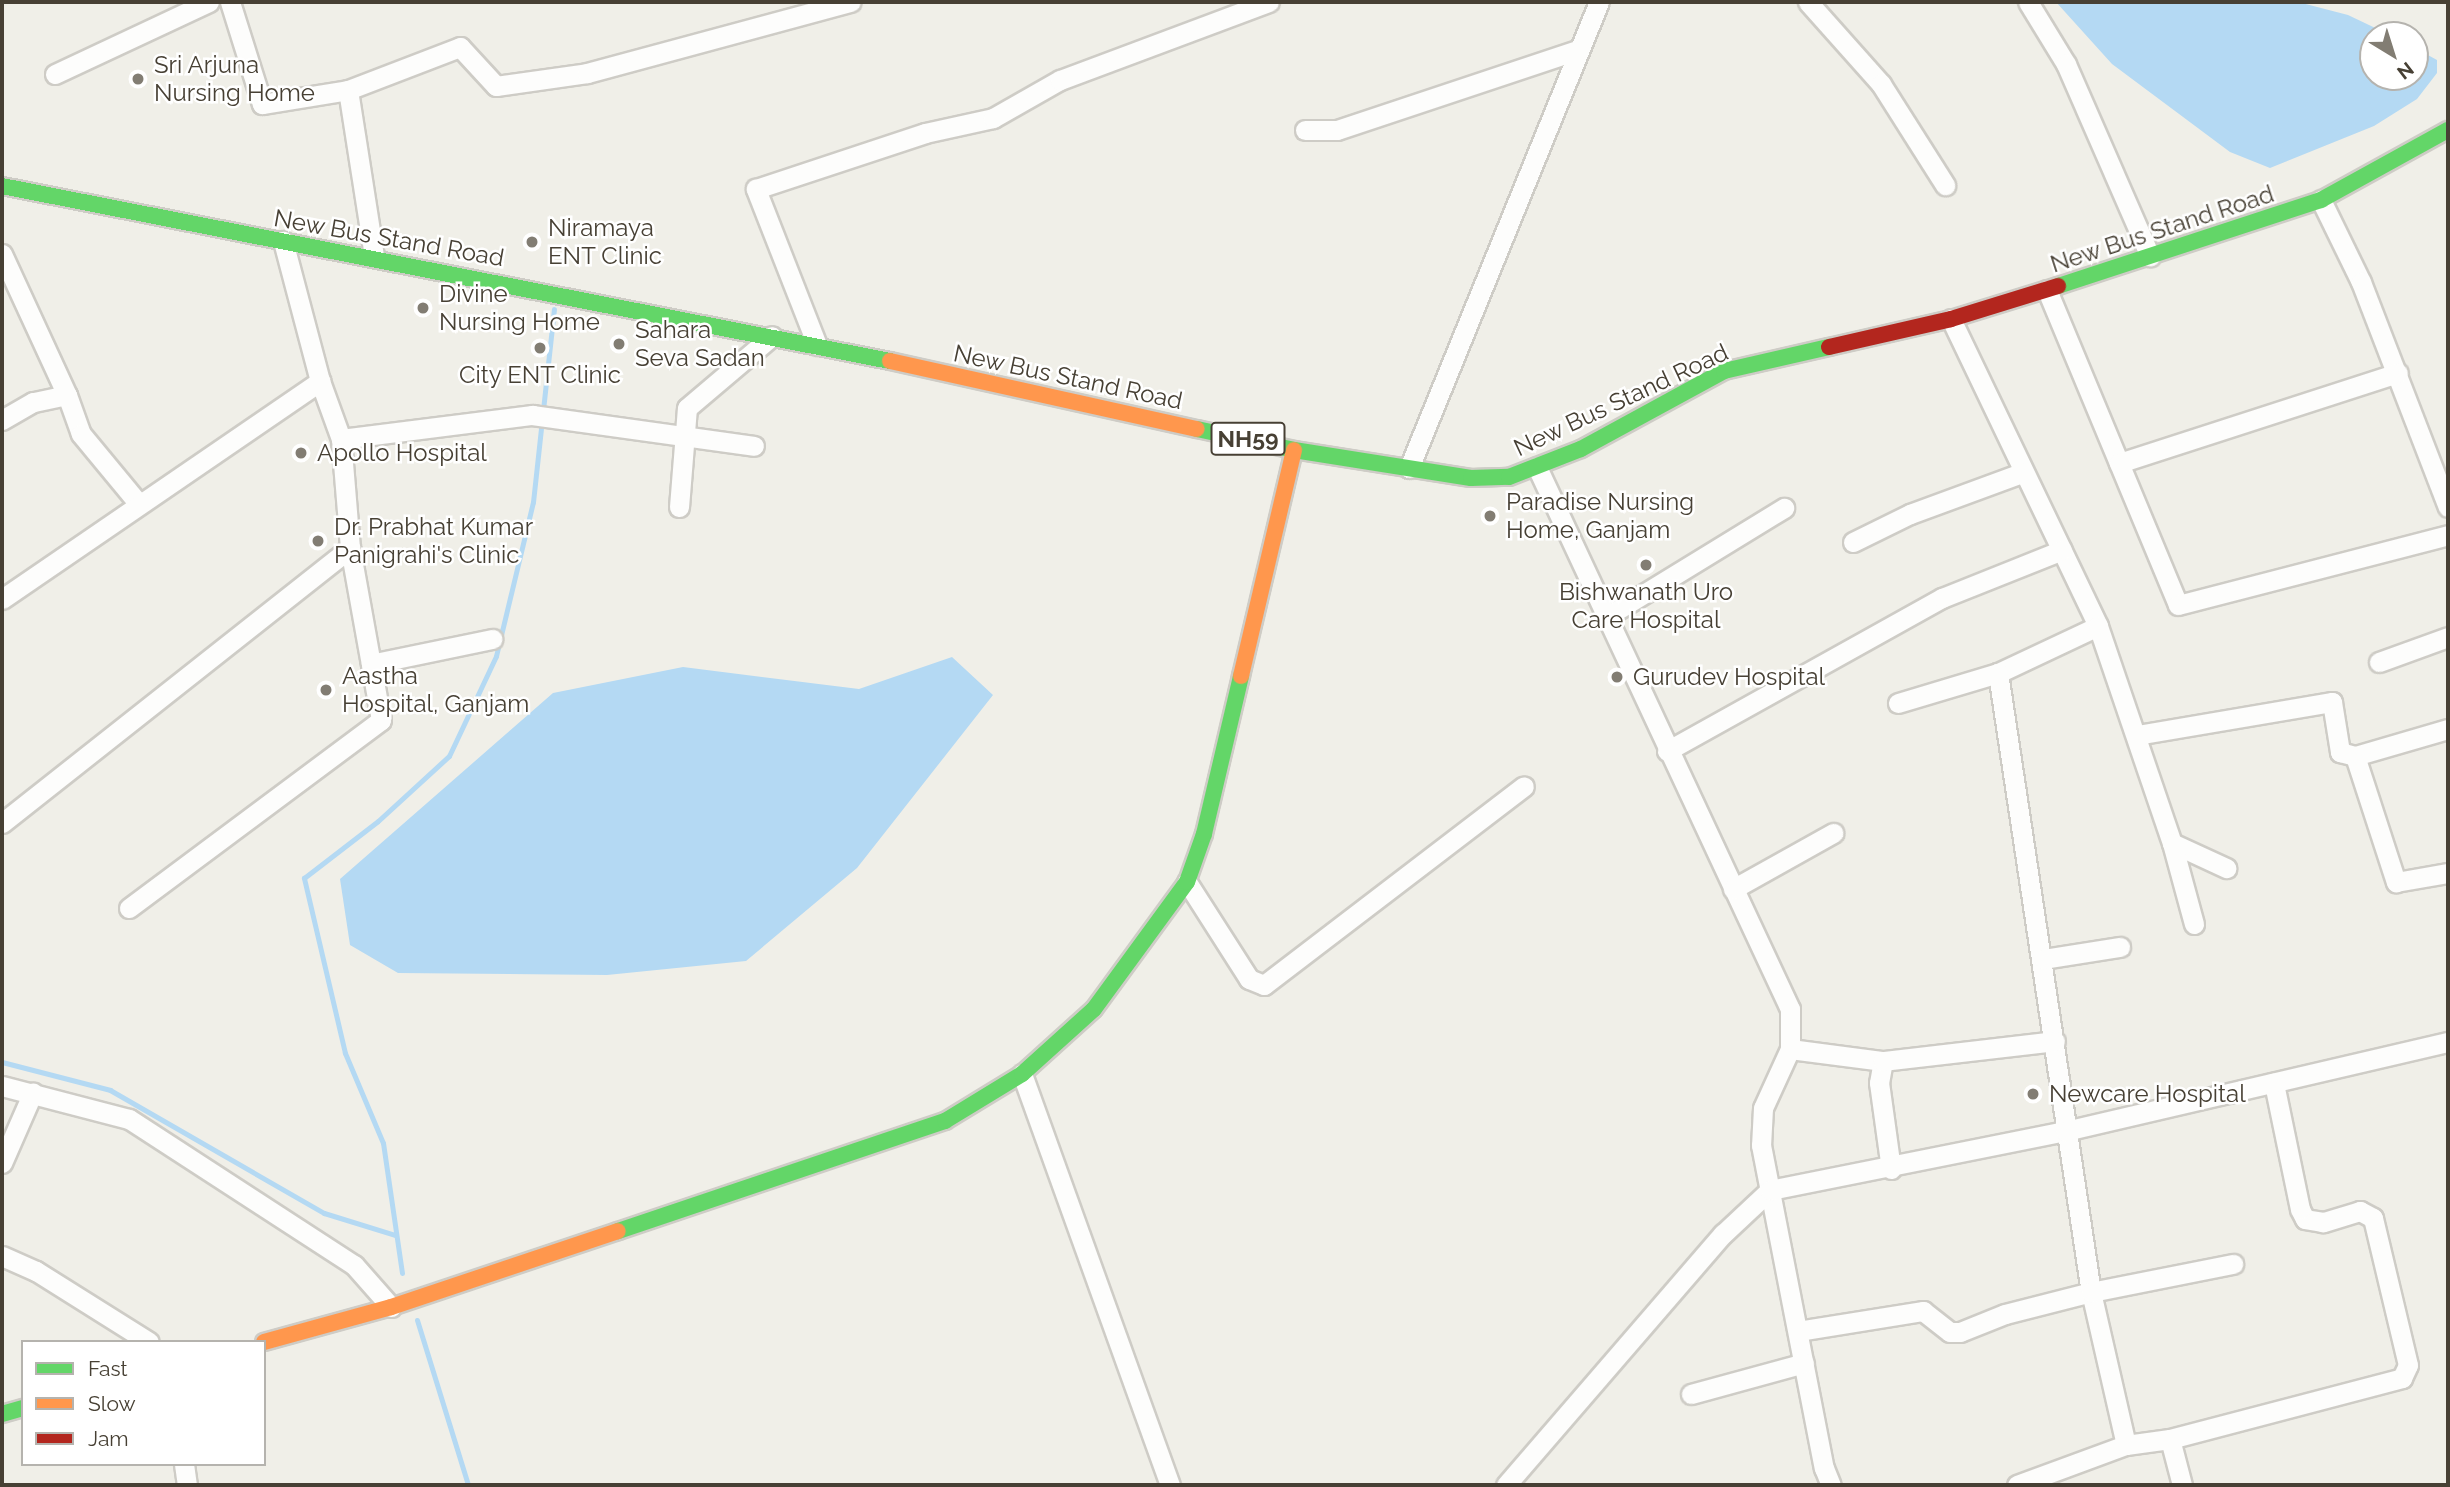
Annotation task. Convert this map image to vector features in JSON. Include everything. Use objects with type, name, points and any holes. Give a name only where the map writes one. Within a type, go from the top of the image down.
[{"type":"main road","name":"New Bus Stand Road","points":[[2,186],[772,335],[1294,450],[1471,478],[1509,477],[1581,449],[1724,371],[1951,319],[2321,200],[2448,130]]},
{"type":"main road","points":[[266,1341],[391,1307],[945,1121],[1022,1074],[1094,1009],[1187,882],[1204,834],[1294,450]]},
{"type":"main road","points":[[2,1414],[21,1409]]},
{"type":"street","points":[[55,74],[209,2]]},
{"type":"street","points":[[230,2],[262,104],[348,90],[460,47],[496,86],[587,73],[851,2]]},
{"type":"street","points":[[817,345],[755,189],[925,133],[993,118],[1060,80],[1269,2]]},
{"type":"street","points":[[1409,468],[1599,2]]},
{"type":"street","points":[[1808,2],[1881,84],[1945,185]]},
{"type":"street","points":[[2028,2],[2066,64],[2150,256]]},
{"type":"street","points":[[1305,130],[1337,130],[1578,50]]},
{"type":"street","points":[[348,90],[374,256]]},
{"type":"street","points":[[2321,200],[2398,373],[2448,508]]},
{"type":"street","points":[[129,908],[381,720],[350,548],[341,439],[320,381],[282,241]]},
{"type":"street","points":[[2,254],[67,395],[81,434],[138,503]]},
{"type":"street","points":[[2047,290],[2178,605],[2448,535]]},
{"type":"street","points":[[1951,319],[2098,626],[2172,843],[2194,924]]},
{"type":"street","points":[[679,507],[687,408],[772,335]]},
{"type":"street","points":[[2119,463],[2398,373]]},
{"type":"street","points":[[2,599],[138,503],[231,446],[320,381]]},
{"type":"street","points":[[2,420],[33,402],[67,395]]},
{"type":"street","points":[[341,439],[533,415],[754,446]]},
{"type":"street","points":[[1537,467],[1667,751],[1790,1009],[1790,1049],[1762,1108],[1761,1145],[1824,1468],[1831,1485]]},
{"type":"street","points":[[1853,542],[1910,514],[2024,472]]},
{"type":"street","points":[[1606,617],[1784,508]]},
{"type":"street","points":[[2,824],[350,548]]},
{"type":"street","points":[[1667,751],[1942,598],[2062,550]]},
{"type":"street","points":[[1898,703],[1998,673],[2098,626]]},
{"type":"street","points":[[2379,662],[2448,637]]},
{"type":"street","points":[[371,664],[492,639]]},
{"type":"street","points":[[1998,673],[2044,959],[2065,1131],[2091,1292],[2126,1445]]},
{"type":"street","points":[[2137,735],[2332,702],[2340,752],[2355,756],[2448,729]]},
{"type":"street","points":[[2355,756],[2396,882],[2448,873]]},
{"type":"street","points":[[1187,882],[1249,979],[1264,985],[1524,786]]},
{"type":"street","points":[[1733,890],[1833,834]]},
{"type":"street","points":[[2172,843],[2226,868]]},
{"type":"street","points":[[2044,959],[2120,947]]},
{"type":"street","points":[[1790,1049],[1883,1061],[2055,1041]]},
{"type":"street","points":[[1506,1485],[1723,1234],[1770,1190],[1891,1169],[2448,1042]]},
{"type":"street","points":[[1883,1061],[1879,1083],[1891,1169]]},
{"type":"street","points":[[1022,1074],[1170,1485]]},
{"type":"street","points":[[2017,1485],[2126,1445],[2170,1438],[2402,1378],[2408,1365],[2373,1218],[2360,1211],[2323,1222],[2305,1219],[2300,1209],[2274,1083]]},
{"type":"street","points":[[2,1086],[129,1119],[354,1265],[391,1307]]},
{"type":"street","points":[[2,1163],[33,1092]]},
{"type":"street","points":[[2,1256],[36,1270],[146,1340]]},
{"type":"street","points":[[1798,1331],[1923,1311],[1954,1333],[2091,1292],[2233,1264]]},
{"type":"street","points":[[1691,1394],[1804,1363]]},
{"type":"street","points":[[2170,1438],[2182,1485]]},
{"type":"street","points":[[184,1466],[187,1485]]},
{"type":"water","points":[[2056,2],[2298,2],[2361,21],[2359,91],[2423,91],[2417,99],[2374,126],[2270,168],[2230,152],[2112,64]]},
{"type":"water","points":[[2429,56],[2437,60],[2437,73],[2429,83]]},
{"type":"water","points":[[952,657],[993,695],[857,868],[746,961],[607,975],[398,973],[350,945],[340,879],[553,693],[683,667],[859,689]]},
{"type":"waterway","points":[[402,1273],[383,1143],[345,1053],[304,878],[378,821],[449,756],[496,656],[533,502],[554,309]]},
{"type":"waterway","points":[[2,1062],[110,1090],[324,1213],[395,1235]]},
{"type":"waterway","points":[[417,1320],[468,1485]]},
{"type":"traffic: fast","points":[[2058,286],[2321,200],[2448,130]]},
{"type":"traffic: fast","points":[[2,186],[890,361]]},
{"type":"traffic: fast","points":[[1197,429],[1294,450],[1471,478],[1509,477],[1581,449],[1724,371],[1829,347]]},
{"type":"traffic: fast","points":[[618,1231],[945,1121],[1022,1074],[1094,1009],[1187,882],[1204,834],[1241,676]]},
{"type":"traffic: fast","points":[[2,1414],[21,1409]]},
{"type":"traffic: slow","points":[[890,361],[1197,429]]},
{"type":"traffic: slow","points":[[1241,676],[1294,450]]},
{"type":"traffic: slow","points":[[266,1341],[391,1307],[618,1231]]},
{"type":"traffic: jam","points":[[1829,347],[1951,319],[2058,286]]},
{"type":"place","name":"Sri Arjuna Nursing Home","points":[[138,79]]},
{"type":"place","name":"Niramaya ENT Clinic","points":[[532,242]]},
{"type":"place","name":"Divine Nursing Home","points":[[423,308]]},
{"type":"place","name":"Sahara Seva Sadan","points":[[619,344]]},
{"type":"place","name":"City ENT Clinic","points":[[540,348]]},
{"type":"place","name":"Apollo Hospital","points":[[301,453]]},
{"type":"place","name":"Paradise Nursing Home, Ganjam","points":[[1490,516]]},
{"type":"place","name":"Dr. Prabhat Kumar Panigrahi's Clinic","points":[[318,541]]},
{"type":"place","name":"Bishwanath Uro Care Hospital","points":[[1646,565]]},
{"type":"place","name":"Gurudev Hospital","points":[[1617,677]]},
{"type":"place","name":"Aastha Hospital, Ganjam","points":[[326,690]]},
{"type":"place","name":"Newcare Hospital","points":[[2033,1094]]}]
